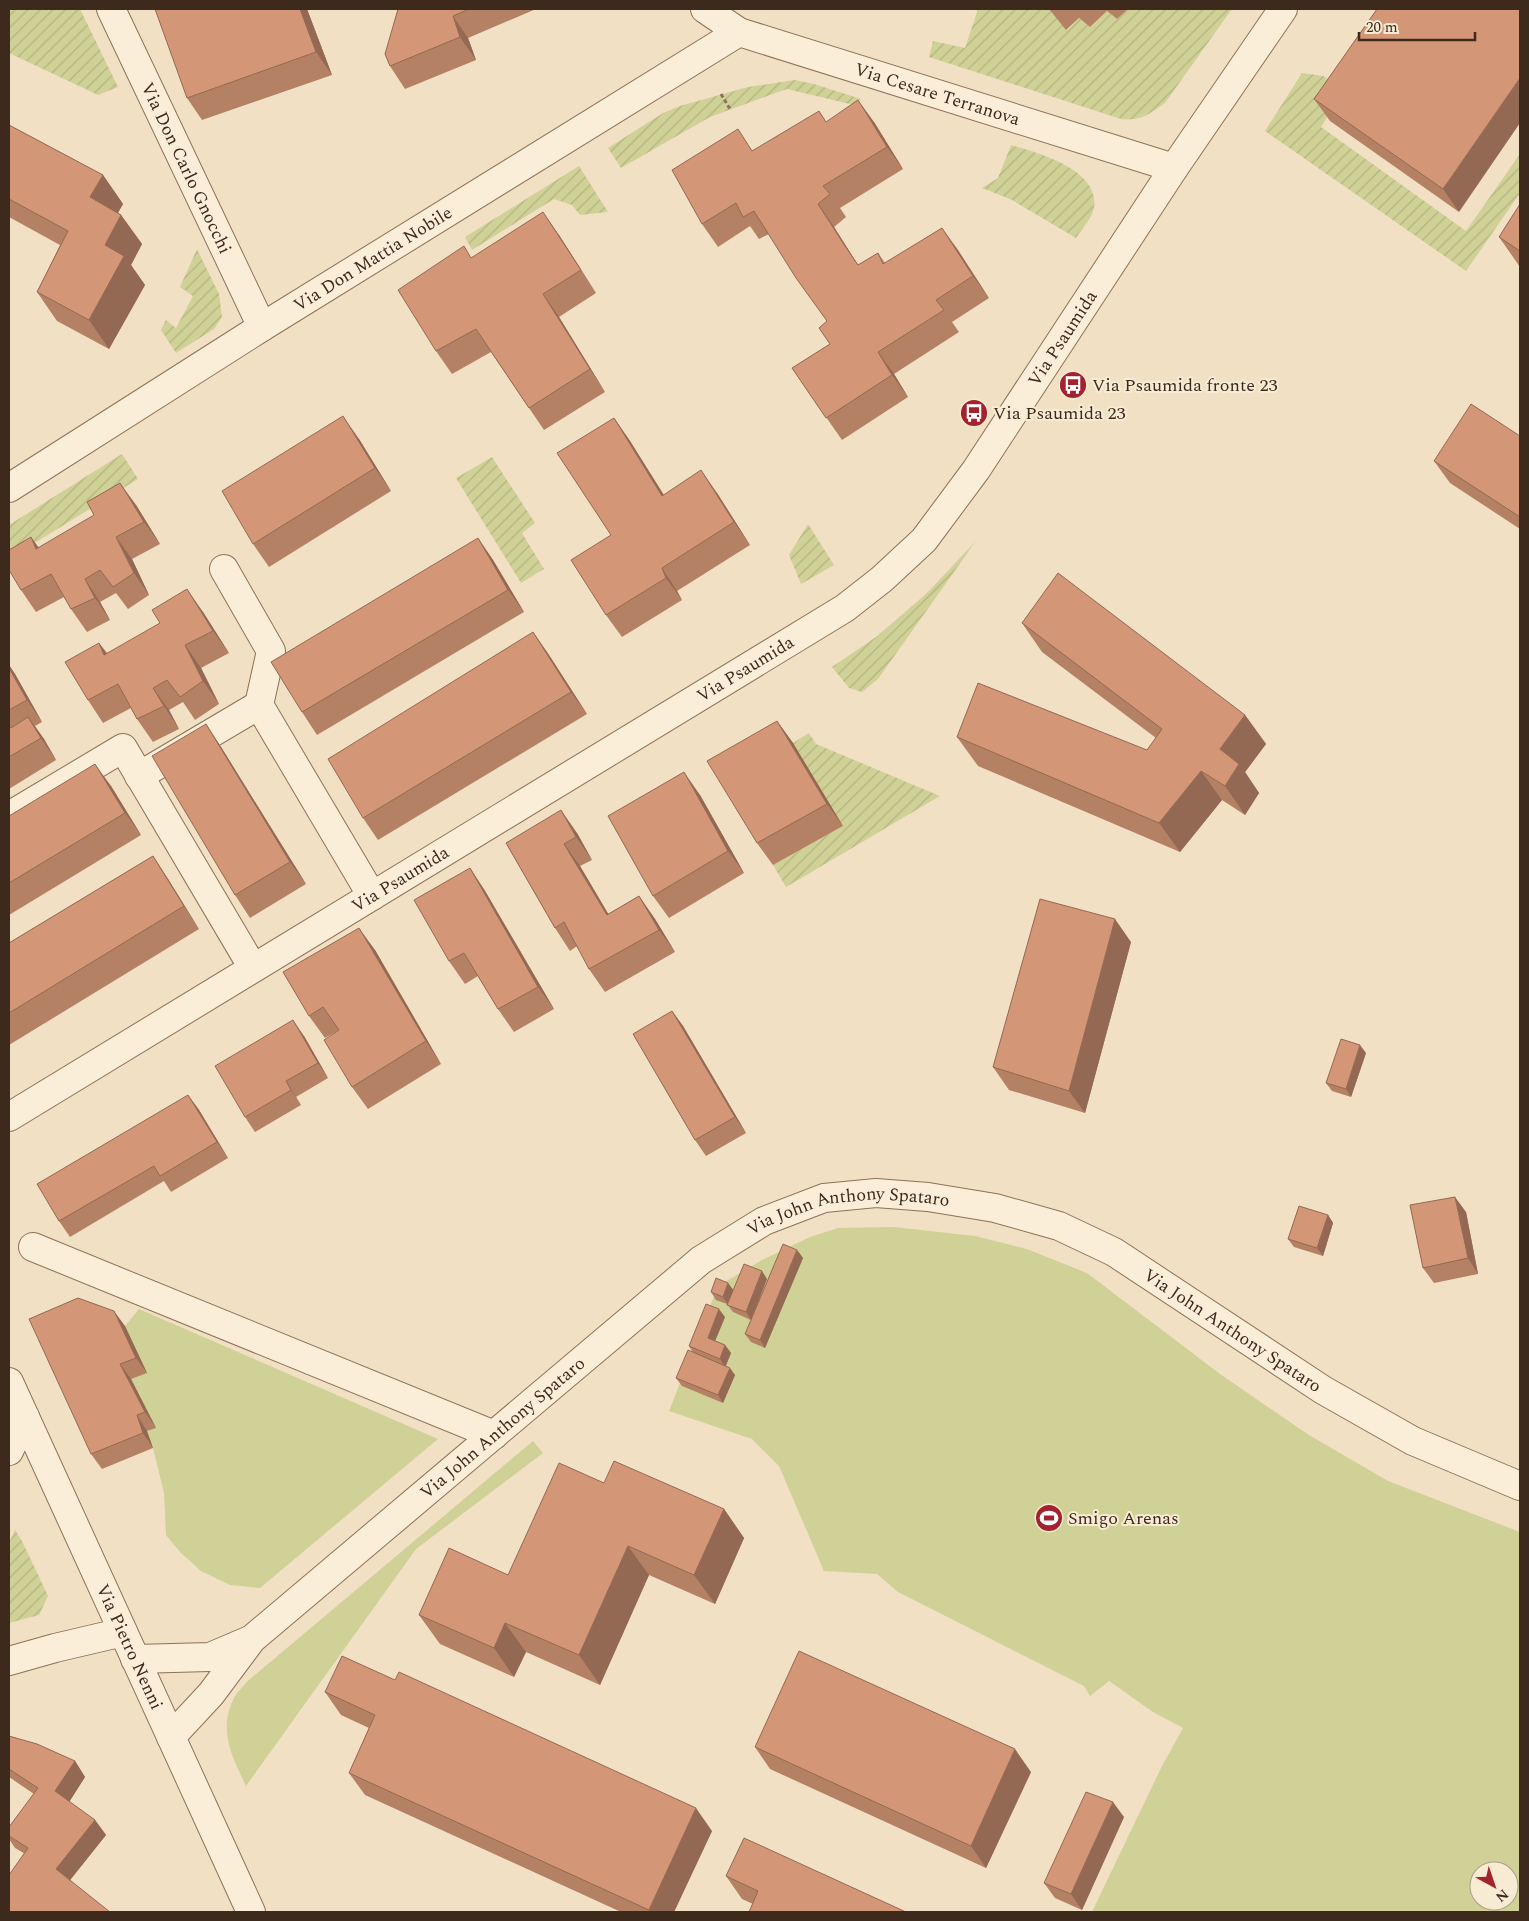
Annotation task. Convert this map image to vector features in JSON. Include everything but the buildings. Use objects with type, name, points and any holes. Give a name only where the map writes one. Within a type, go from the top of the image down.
[{"type":"street","name":"Via Don Carlo Gnocchi","points":[[112,9],[262,327]]},
{"type":"street","name":"Via Cesare Terranova","points":[[705,9],[739,32],[1174,168]]},
{"type":"street","name":"Via Psaumida","points":[[9,1115],[845,608],[882,579],[924,540],[976,470],[1174,168],[1283,9]]},
{"type":"street","name":"Via Don Mattia Nobile","points":[[9,488],[262,327],[739,32]]},
{"type":"street","points":[[224,569],[270,651],[259,705],[372,896]]},
{"type":"street","points":[[139,776],[259,705]]},
{"type":"street","points":[[9,816],[122,748],[253,968]]},
{"type":"street","name":"Via John Anthony Spataro","points":[[252,1639],[701,1260],[764,1222],[824,1198],[876,1193],[928,1197],[994,1208],[1059,1226],[1114,1252],[1323,1390],[1413,1440],[1520,1486]]},
{"type":"street","points":[[33,1247],[494,1435]]},
{"type":"street","name":"Via Pietro Nenni","points":[[9,1382],[251,1912]]},
{"type":"street","points":[[9,1451],[25,1417]]},
{"type":"street","points":[[9,1661],[123,1632]]},
{"type":"street","points":[[135,1659],[210,1657],[252,1639]]},
{"type":"street","points":[[171,1737],[211,1694],[252,1639]]},
{"type":"path","points":[[721,94],[730,109]]},
{"type":"green space","points":[[9,9],[80,9],[118,87],[98,95],[9,53]]},
{"type":"green space","points":[[978,9],[1049,9],[1067,30],[1079,18],[1090,27],[1107,11],[1117,19],[1128,9],[1232,9],[1165,103],[1139,118],[1121,119],[929,57],[933,41],[965,48]]},
{"type":"green space","points":[[1302,73],[1323,76],[1345,89],[1321,127],[1466,231],[1520,154],[1520,193],[1466,271],[1265,131]]},
{"type":"green space","points":[[795,80],[861,99],[854,105],[787,89],[710,117],[621,168],[608,148],[663,113],[680,106],[748,87]]},
{"type":"green space","points":[[1011,145],[1051,158],[1065,165],[1087,183],[1093,194],[1094,208],[1089,220],[1076,238],[1012,200],[982,188],[998,178]]},
{"type":"green space","points":[[579,166],[608,212],[580,215],[572,205],[554,199],[472,250],[465,237]]},
{"type":"green space","points":[[197,249],[219,294],[222,317],[214,329],[176,353],[161,330],[166,320],[176,328],[193,296],[180,287]]},
{"type":"green space","points":[[122,454],[138,479],[9,559],[9,525]]},
{"type":"green space","points":[[492,457],[535,523],[522,533],[544,569],[521,583],[456,478]]},
{"type":"green space","points":[[808,524],[834,565],[801,584],[789,555]]},
{"type":"green space","points":[[976,541],[878,679],[862,692],[849,688],[832,667],[876,637],[927,593]]},
{"type":"green space","points":[[809,733],[816,744],[940,796],[786,887],[773,865],[843,826],[793,743]]},
{"type":"green space","name":"Smigo Arenas","points":[[894,1227],[975,1236],[1027,1249],[1087,1273],[1220,1374],[1309,1435],[1388,1481],[1520,1532],[1520,1912],[1092,1912],[1161,1768],[1183,1728],[1153,1712],[1109,1681],[1090,1696],[1084,1686],[898,1592],[877,1574],[824,1571],[779,1466],[752,1439],[669,1411],[718,1286],[762,1260],[810,1237],[838,1228]]},
{"type":"green space","points":[[139,1309],[438,1439],[260,1588],[230,1585],[201,1571],[181,1553],[166,1535],[164,1493],[153,1448],[131,1379],[146,1373],[125,1326]]},
{"type":"green space","points":[[533,1441],[543,1453],[416,1549],[246,1786],[232,1755],[227,1734],[229,1712],[234,1697],[240,1689]]},
{"type":"green space","points":[[15,1530],[48,1596],[39,1615],[9,1623],[9,1543]]},
{"type":"place","name":"Via Psaumida fronte 23","points":[[1073,385]]},
{"type":"place","name":"Via Psaumida 23","points":[[974,413]]},
{"type":"place","name":"Smigo Arenas","points":[[1049,1518]]}]
